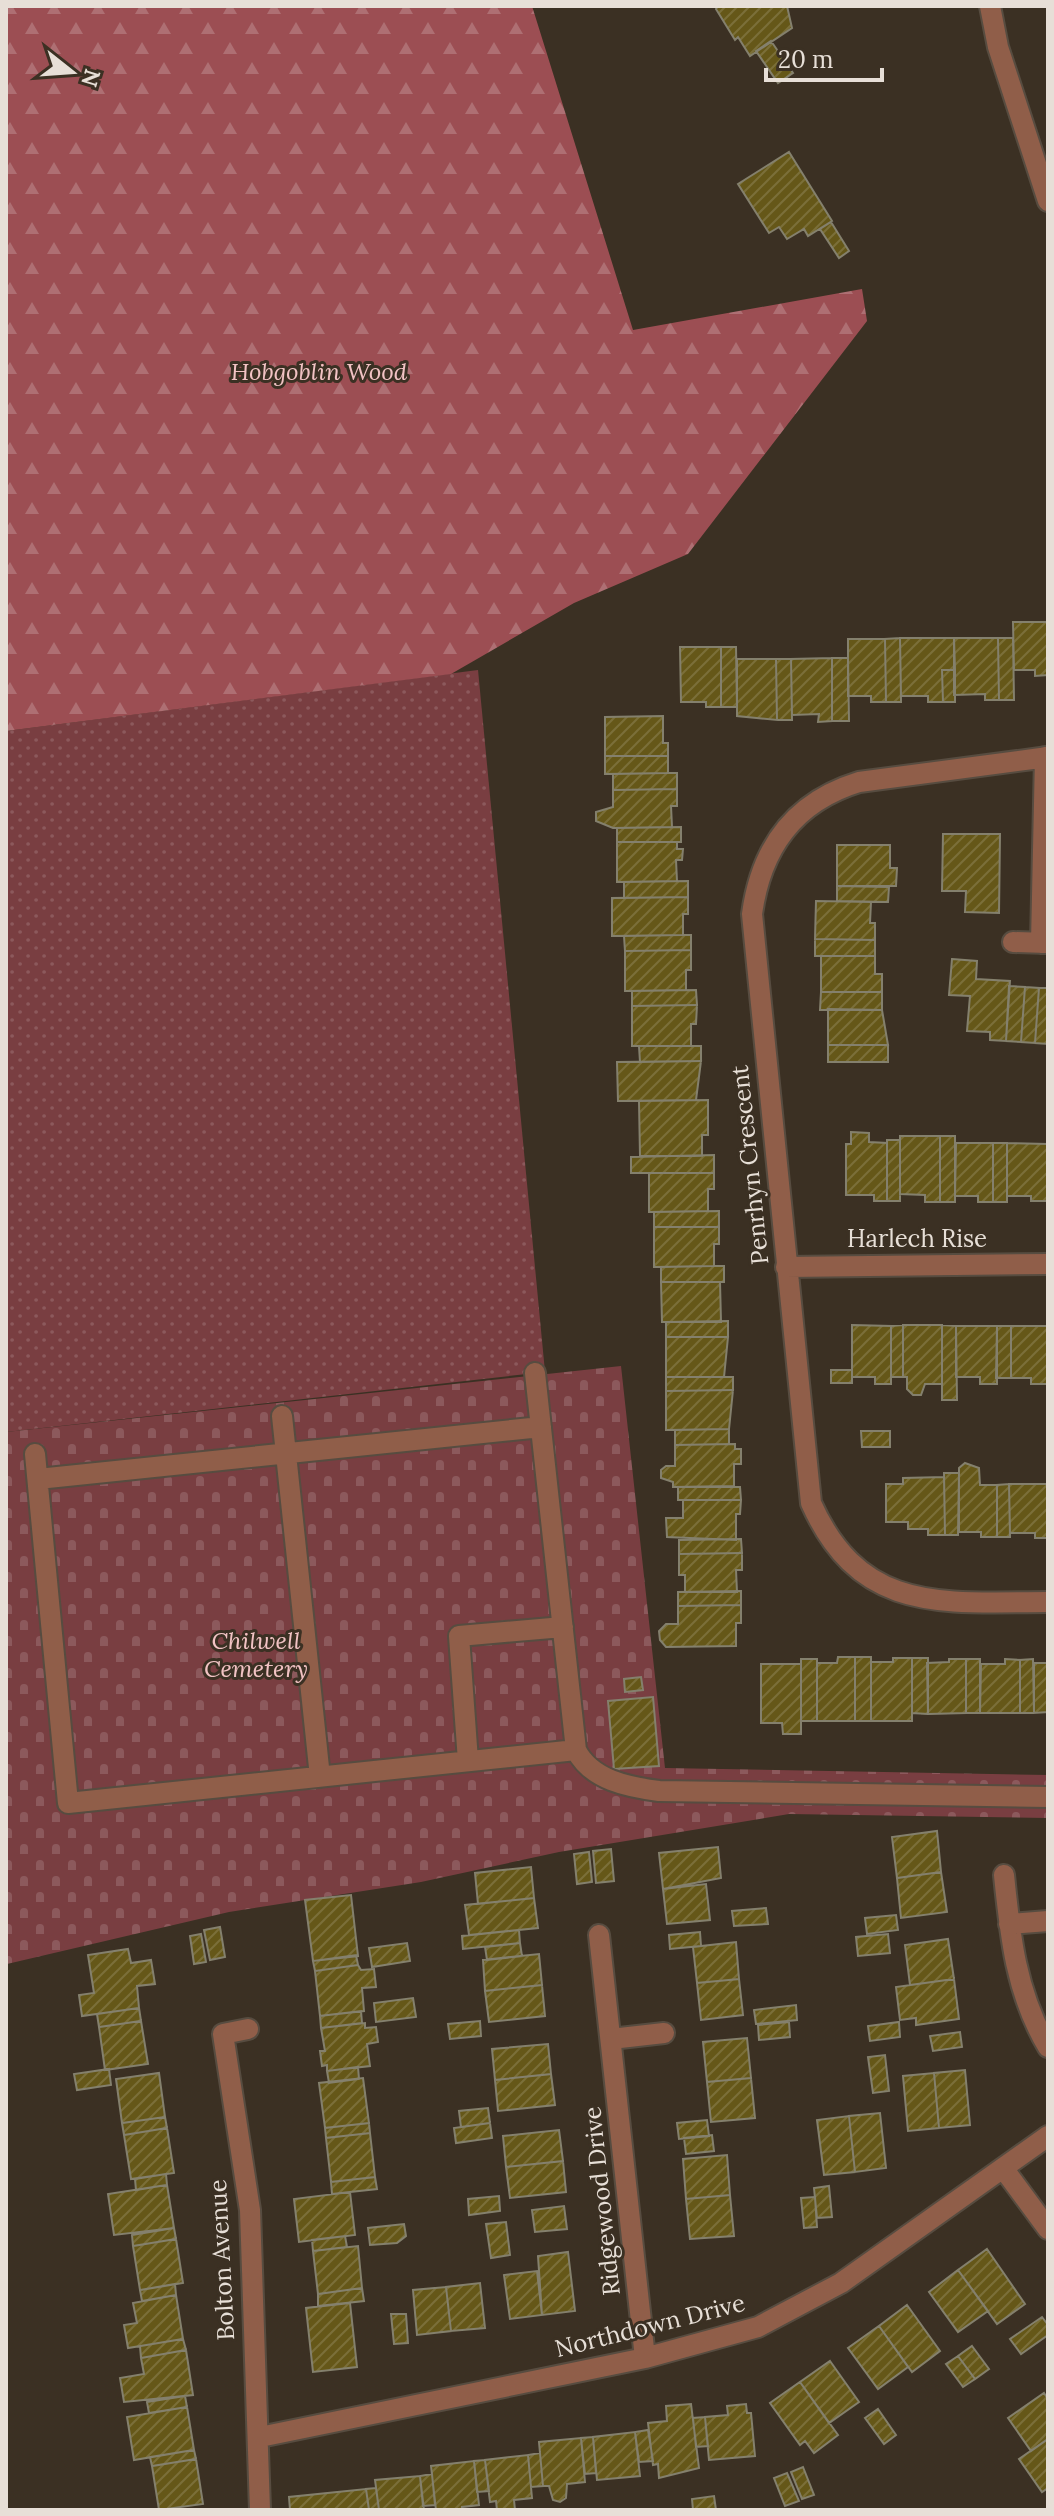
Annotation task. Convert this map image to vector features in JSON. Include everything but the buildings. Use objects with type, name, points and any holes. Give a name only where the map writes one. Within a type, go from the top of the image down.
[{"type":"street","points":[[990,6],[998,47],[1048,201]]},
{"type":"street","points":[[1013,942],[1045,943],[1046,757]]},
{"type":"street","name":"Penrhyn Crescent","points":[[1046,757],[859,782],[837,789],[798,813],[768,852],[758,879],[752,914],[811,1503],[833,1546],[867,1577],[918,1598],[943,1602],[1048,1602]]},
{"type":"street","name":"Harlech Rise","points":[[786,1267],[1048,1264]]},
{"type":"street","points":[[535,1373],[576,1750],[584,1766],[626,1787],[659,1791],[1048,1797]]},
{"type":"street","points":[[282,1416],[320,1777]]},
{"type":"street","points":[[38,1479],[541,1427]]},
{"type":"street","points":[[35,1454],[68,1803],[576,1750]]},
{"type":"street","points":[[468,1761],[459,1636],[563,1627]]},
{"type":"street","points":[[1004,1875],[1009,1924],[1026,2004],[1048,2047]]},
{"type":"street","points":[[1009,1924],[1048,1921]]},
{"type":"street","name":"Ridgewood Drive","points":[[599,1935],[645,2358]]},
{"type":"street","name":"Bolton Avenue","points":[[248,2029],[223,2034],[250,2210],[254,2374],[260,2437],[260,2510]]},
{"type":"street","points":[[611,2039],[664,2033]]},
{"type":"street","name":"Northdown Drive","points":[[260,2437],[730,2338],[781,2317],[841,2283],[1048,2136]]},
{"type":"street","points":[[1003,2168],[1048,2229]]},
{"type":"green space","name":"Hobgoblin Wood","points":[[6,6],[532,6],[633,330],[862,289],[867,321],[688,554],[574,603],[451,674],[6,731]]},
{"type":"green space","points":[[478,670],[545,1372],[6,1432],[6,731]]},
{"type":"green space","name":"Chilwell Cemetery","points":[[621,1366],[665,1768],[1048,1775],[1048,1818],[789,1814],[559,1852],[421,1882],[229,1912],[7,1964],[6,1432]]}]
